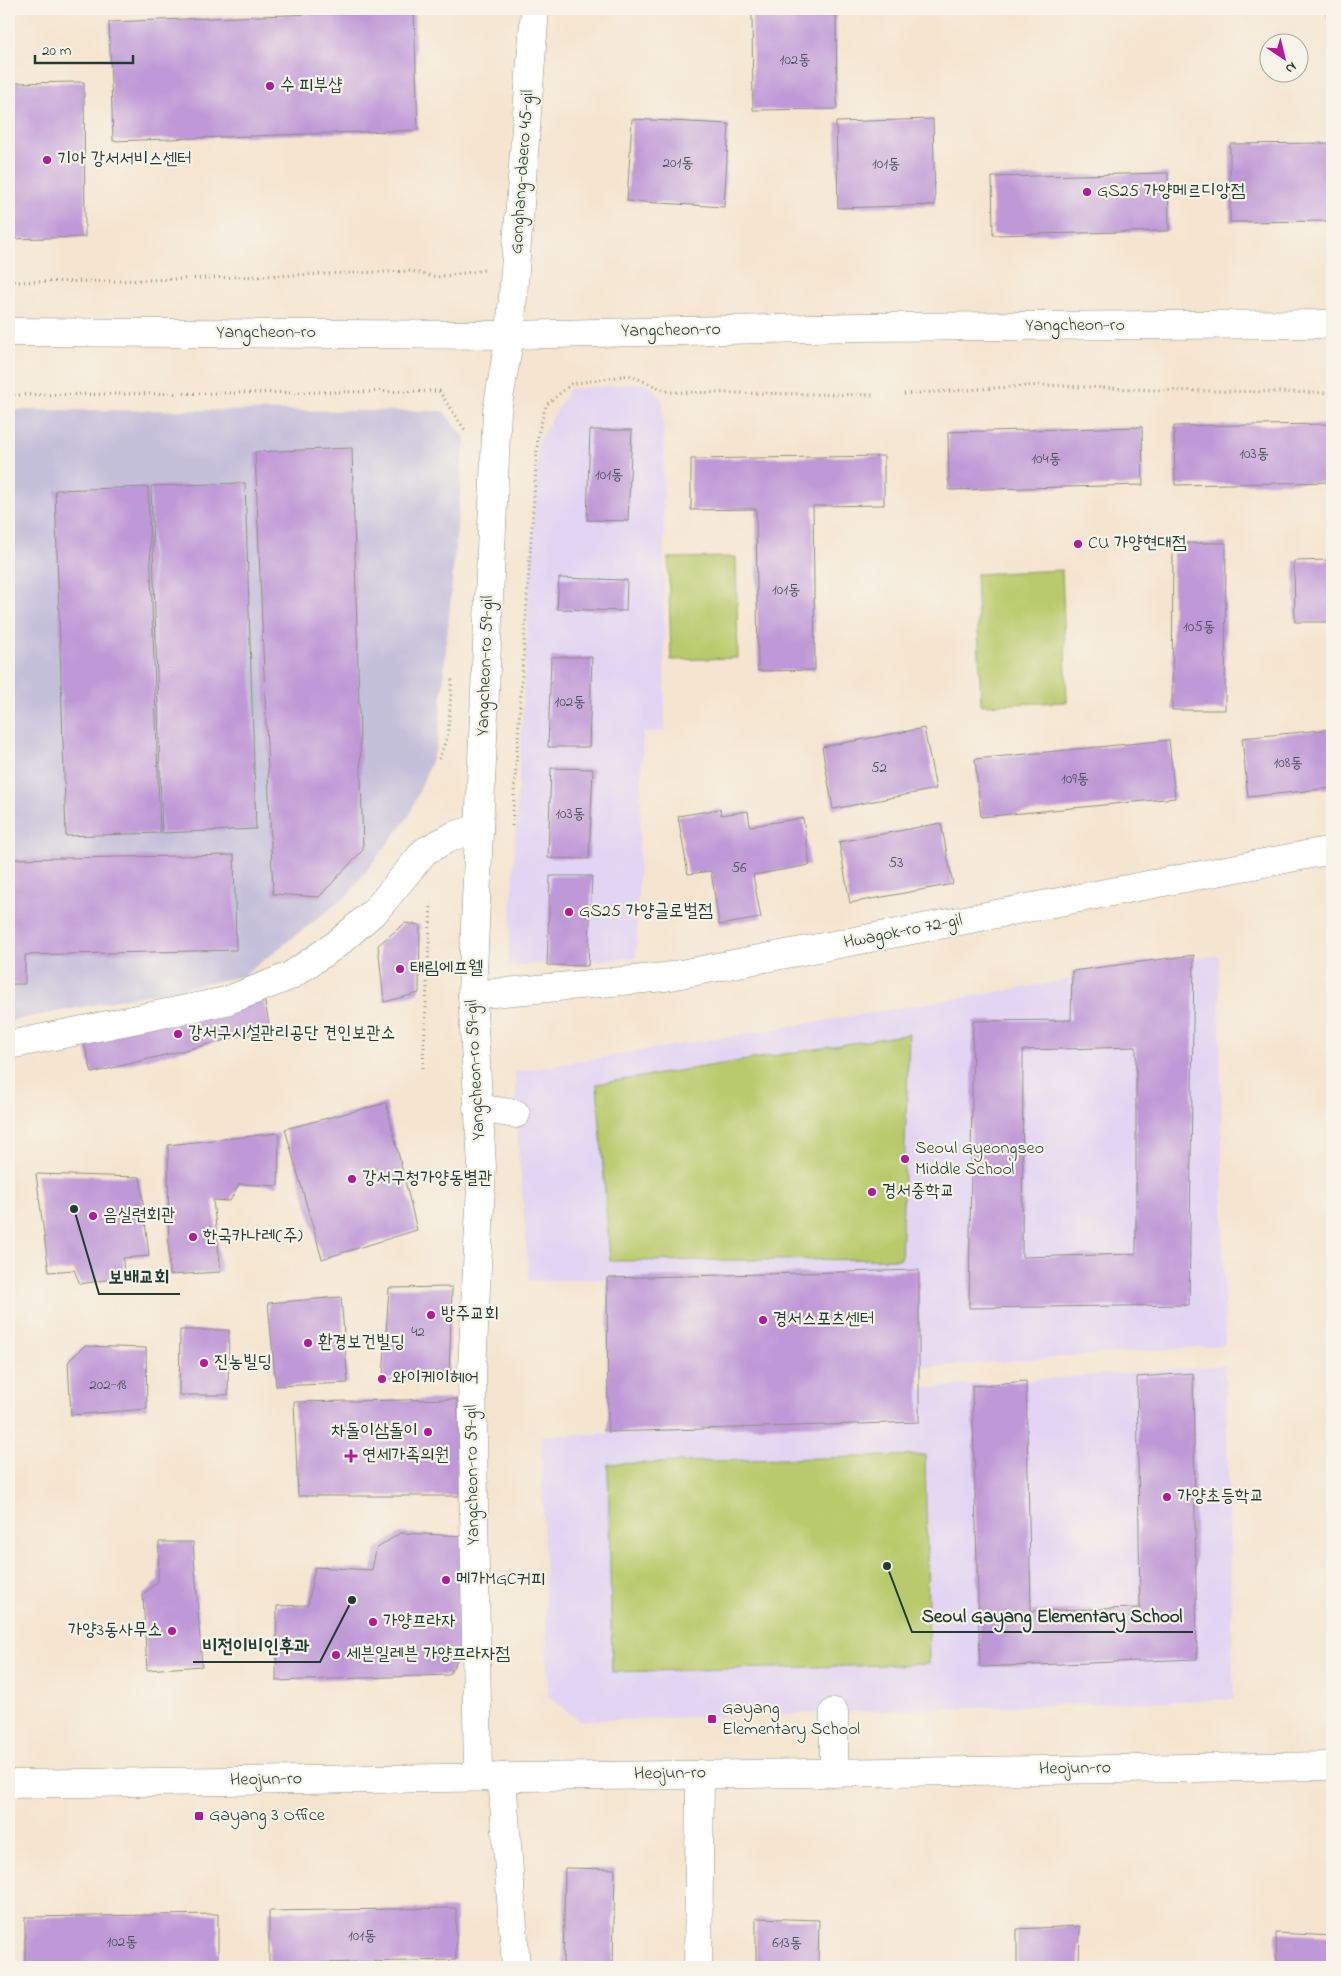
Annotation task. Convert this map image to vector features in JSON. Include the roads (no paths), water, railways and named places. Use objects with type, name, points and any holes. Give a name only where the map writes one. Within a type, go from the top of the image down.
[{"type":"street","name":"Gonghang-daero 45-gil","points":[[510,335],[535,9]]},
{"type":"street","name":"Yangcheon-ro","points":[[9,332],[510,335],[857,326],[1332,324]]},
{"type":"street","name":"Yangcheon-ro 59-gil","points":[[510,335],[497,410],[472,995],[477,1108],[482,1166],[472,1369],[490,1777],[516,1967]]},
{"type":"street","points":[[9,1045],[226,1001],[290,976],[337,944],[376,910],[425,851],[453,836],[479,828]]},
{"type":"street","name":"Hwagok-ro 72-gil","points":[[472,995],[665,977],[1332,850]]},
{"type":"street","points":[[477,1108],[516,1114]]},
{"type":"street","points":[[834,1712],[834,1773]]},
{"type":"street","name":"Heojun-ro","points":[[9,1784],[1332,1766]]},
{"type":"street","points":[[698,1967],[700,1774]]},
{"type":"place","name":"수 피부샵","points":[[270,86]]},
{"type":"place","name":"기아 강서서비스센터","points":[[47,160]]},
{"type":"place","name":"GS25 가양메르디앙점","points":[[1087,192]]},
{"type":"place","name":"CU 가양현대점","points":[[1078,544]]},
{"type":"place","name":"GS25 가양글로벌점","points":[[569,912]]},
{"type":"place","name":"태림에프웰","points":[[400,969]]},
{"type":"place","name":"강서구시설관리공단 견인보관소","points":[[178,1034]]},
{"type":"place","name":"Seoul Gyeongseo Middle School","points":[[905,1159]]},
{"type":"place","name":"강서구청가양동별관","points":[[352,1179]]},
{"type":"place","name":"경서중학교","points":[[872,1192]]},
{"type":"place","name":"보배교회","points":[[74,1209]]},
{"type":"place","name":"음실련회관","points":[[93,1216]]},
{"type":"place","name":"한국카나레(주)","points":[[193,1237]]},
{"type":"place","name":"방주교회","points":[[431,1315]]},
{"type":"place","name":"경서스포츠센터","points":[[763,1320]]},
{"type":"place","name":"환경보건빌딩","points":[[308,1343]]},
{"type":"place","name":"진농빌딩","points":[[204,1363]]},
{"type":"place","name":"와이케이헤어","points":[[382,1379]]},
{"type":"place","name":"차돌이삼돌이","points":[[428,1432]]},
{"type":"place","name":"연세가족의원","points":[[351,1456]]},
{"type":"place","name":"가양초등학교","points":[[1167,1497]]},
{"type":"place","name":"Seoul Gayang Elementary School","points":[[887,1566]]},
{"type":"place","name":"메가MGC커피","points":[[446,1580]]},
{"type":"place","name":"비전이비인후과","points":[[352,1600]]},
{"type":"place","name":"가양프라자","points":[[373,1622]]},
{"type":"place","name":"가양3동사무소","points":[[172,1631]]},
{"type":"place","name":"세븐일레븐 가양프라자점","points":[[336,1655]]},
{"type":"place","name":"Gayang Elementary School","points":[[712,1719]]},
{"type":"place","name":"Gayang 3 Office","points":[[199,1816]]}]
